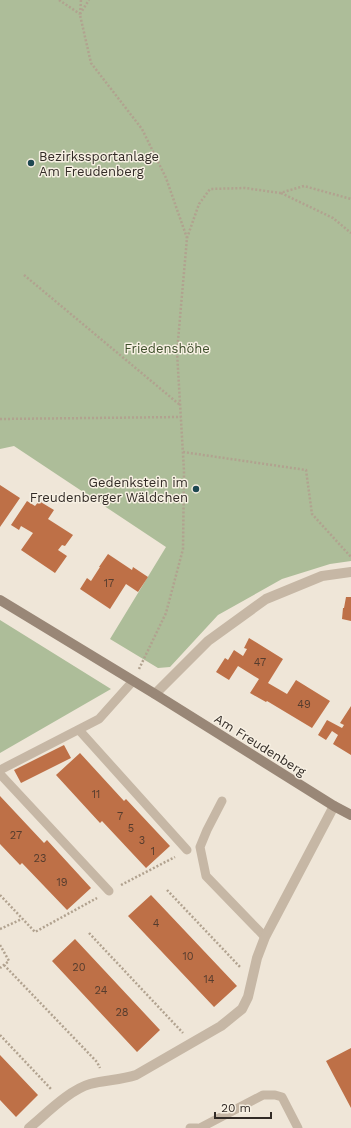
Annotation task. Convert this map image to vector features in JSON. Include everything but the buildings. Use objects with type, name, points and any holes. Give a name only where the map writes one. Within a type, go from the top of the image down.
[{"type":"street","points":[[155,694],[208,641],[266,599],[322,576],[351,572]]},
{"type":"street","name":"Am Freudenberg","points":[[0,600],[155,694],[334,806],[351,815]]},
{"type":"street","points":[[29,1128],[73,1092],[88,1084],[124,1079],[136,1075],[221,1026],[242,1008],[248,997],[257,958],[266,937],[334,806]]},
{"type":"lane","points":[[0,770],[99,719],[133,681]]},
{"type":"lane","points":[[79,730],[187,850]]},
{"type":"lane","points":[[0,774],[109,891]]},
{"type":"lane","points":[[222,801],[200,847],[206,876],[266,937]]},
{"type":"lane","points":[[200,1128],[263,1095],[275,1095],[282,1097],[298,1128]]},
{"type":"lane","points":[[190,1128],[197,1128]]},
{"type":"path","points":[[58,0],[80,15]]},
{"type":"path","points":[[80,0],[80,15],[91,63],[142,128],[166,178],[187,238]]},
{"type":"path","points":[[80,15],[89,0]]},
{"type":"path","points":[[280,193],[304,186],[351,199]]},
{"type":"path","points":[[133,681],[166,613],[183,549],[184,471],[177,352],[187,238],[199,204],[210,189],[245,188],[280,193],[333,218],[351,233]]},
{"type":"path","points":[[24,275],[180,405]]},
{"type":"path","points":[[0,420],[181,417]]},
{"type":"path","points":[[183,452],[306,470],[312,514],[351,557]]},
{"type":"path","points":[[0,895],[35,932],[187,850]]},
{"type":"path","points":[[167,890],[252,979]]},
{"type":"path","points":[[0,930],[22,919]]},
{"type":"path","points":[[89,933],[192,1043]]},
{"type":"path","points":[[0,945],[9,961],[0,968]]},
{"type":"path","points":[[4,965],[97,1062],[107,1081]]},
{"type":"path","points":[[0,1035],[62,1101]]},
{"type":"green space","name":"Friedenshöhe","points":[[0,0],[351,0],[351,561],[330,564],[282,579],[218,615],[170,667],[158,668],[110,639],[166,547],[14,446],[0,449]]},
{"type":"green space","points":[[0,620],[111,689],[0,753]]},
{"type":"place","name":"Bezirkssportanlage Am Freudenberg","points":[[31,163]]},
{"type":"place","name":"Gedenkstein im Freudenberger Wäldchen","points":[[196,489]]}]
